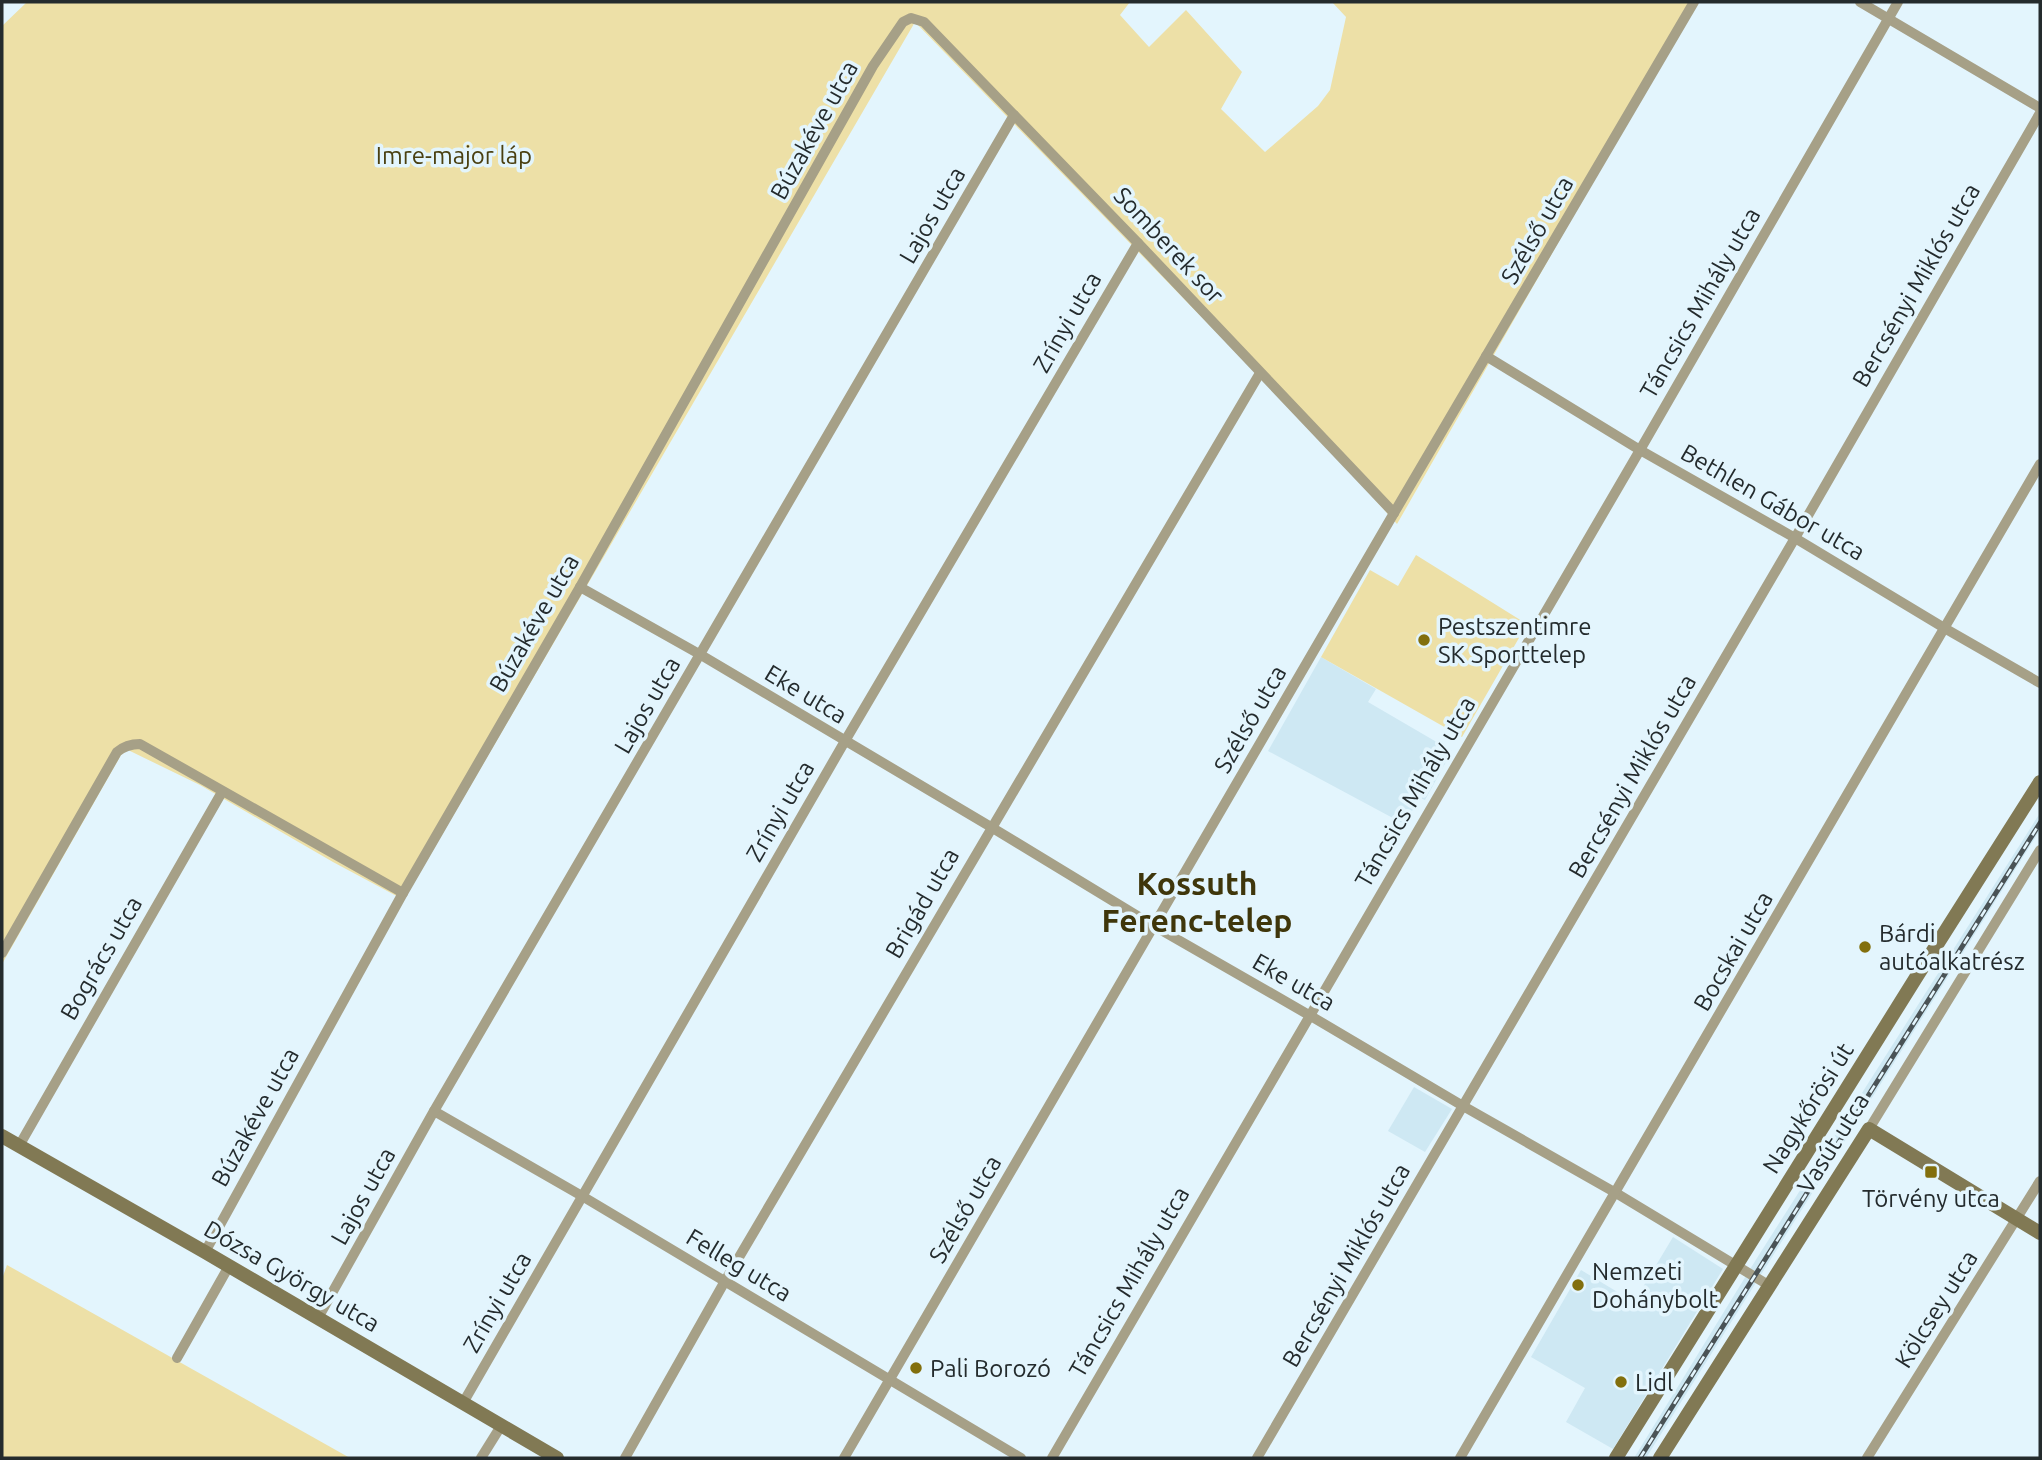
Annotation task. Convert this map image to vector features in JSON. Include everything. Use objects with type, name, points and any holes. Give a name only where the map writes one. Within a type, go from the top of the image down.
[{"type":"street","name":"Szélső utca","points":[[844,1458],[1694,2]]},
{"type":"street","points":[[1860,2],[2040,111]]},
{"type":"street","name":"Táncsics Mihály utca","points":[[1052,1458],[1898,2]]},
{"type":"street","name":"Somberek sor","points":[[907,20],[917,19],[924,22],[1394,513]]},
{"type":"street","name":"Búzakéve utca","points":[[205,1252],[403,893],[580,587],[873,66],[891,38],[907,20]]},
{"type":"street","name":"Bercsényi Miklós utca","points":[[1257,1458],[1795,538],[2040,111]]},
{"type":"street","name":"Lajos utca","points":[[318,1318],[434,1111],[1014,115]]},
{"type":"street","name":"Zrínyi utca","points":[[463,1403],[845,741],[1138,243]]},
{"type":"street","name":"Bethlen Gábor utca","points":[[1486,356],[1640,450],[2040,683]]},
{"type":"street","name":"Brigád utca","points":[[625,1458],[724,1281],[1260,373]]},
{"type":"street","name":"Bocskai utca","points":[[1460,1458],[2040,464]]},
{"type":"street","name":"Eke utca","points":[[580,587],[701,655],[1154,926],[1616,1193],[1770,1286]]},
{"type":"street","points":[[2,953],[117,752],[126,746],[141,744],[403,893]]},
{"type":"street","name":"Nagykőrösi út","points":[[1616,1458],[2040,782]]},
{"type":"street","name":"Bogrács utca","points":[[19,1146],[222,792]]},
{"type":"street","name":"Vasút utca","points":[[1660,1458],[1869,1129],[2040,850]]},
{"type":"street","name":"Felleg utca","points":[[434,1111],[582,1196],[1021,1458]]},
{"type":"street","points":[[1869,1129],[2040,1233]]},
{"type":"street","name":"Dózsa György utca","points":[[2,1136],[557,1458]]},
{"type":"street","name":"Kölcsey utca","points":[[1867,1458],[2040,1181]]},
{"type":"street","points":[[177,1358],[229,1266]]},
{"type":"street","points":[[481,1458],[501,1426]]},
{"type":"shaded area","points":[[1321,657],[1376,689],[1368,702],[1452,751],[1425,800],[1420,798],[1404,824],[1268,751]]},
{"type":"shaded area","points":[[2040,813],[2040,830],[1646,1458],[1634,1458],[1757,1258]]},
{"type":"shaded area","points":[[1414,1087],[1452,1109],[1425,1152],[1388,1131]]},
{"type":"shaded area","points":[[1673,1237],[1723,1269],[1613,1449],[1566,1422],[1585,1388],[1531,1357],[1581,1270],[1634,1302]]},
{"type":"green space","name":"Imre-major láp","points":[[27,2],[1130,2],[1120,15],[1149,47],[1186,10],[1242,72],[1221,109],[1265,152],[1318,106],[1330,90],[1346,17],[1332,2],[1696,2],[1397,524],[1321,440],[915,22],[404,900],[200,785],[128,750],[121,755],[2,964],[2,26]]},
{"type":"green space","name":"Pestszentimre SK Sporttelep","points":[[1416,555],[1527,624],[1462,737],[1321,657],[1370,570],[1398,586]]},
{"type":"green space","points":[[7,1265],[350,1458],[2,1458],[2,1279]]},
{"type":"railway","points":[[1640,1458],[2040,823]]},
{"type":"place","name":"Pestszentimre SK Sporttelep","points":[[1424,640]]},
{"type":"place","name":"Bárdi autóalkatrész","points":[[1865,947]]},
{"type":"place","name":"Törvény utca","points":[[1931,1172]]},
{"type":"place","name":"Nemzeti Dohánybolt","points":[[1578,1285]]},
{"type":"place","name":"Pali Borozó","points":[[916,1368]]},
{"type":"place","name":"Lidl","points":[[1621,1382]]},
{"type":"district","name":"Kossuth Ferenc-telep","points":[[1197,902]]}]
